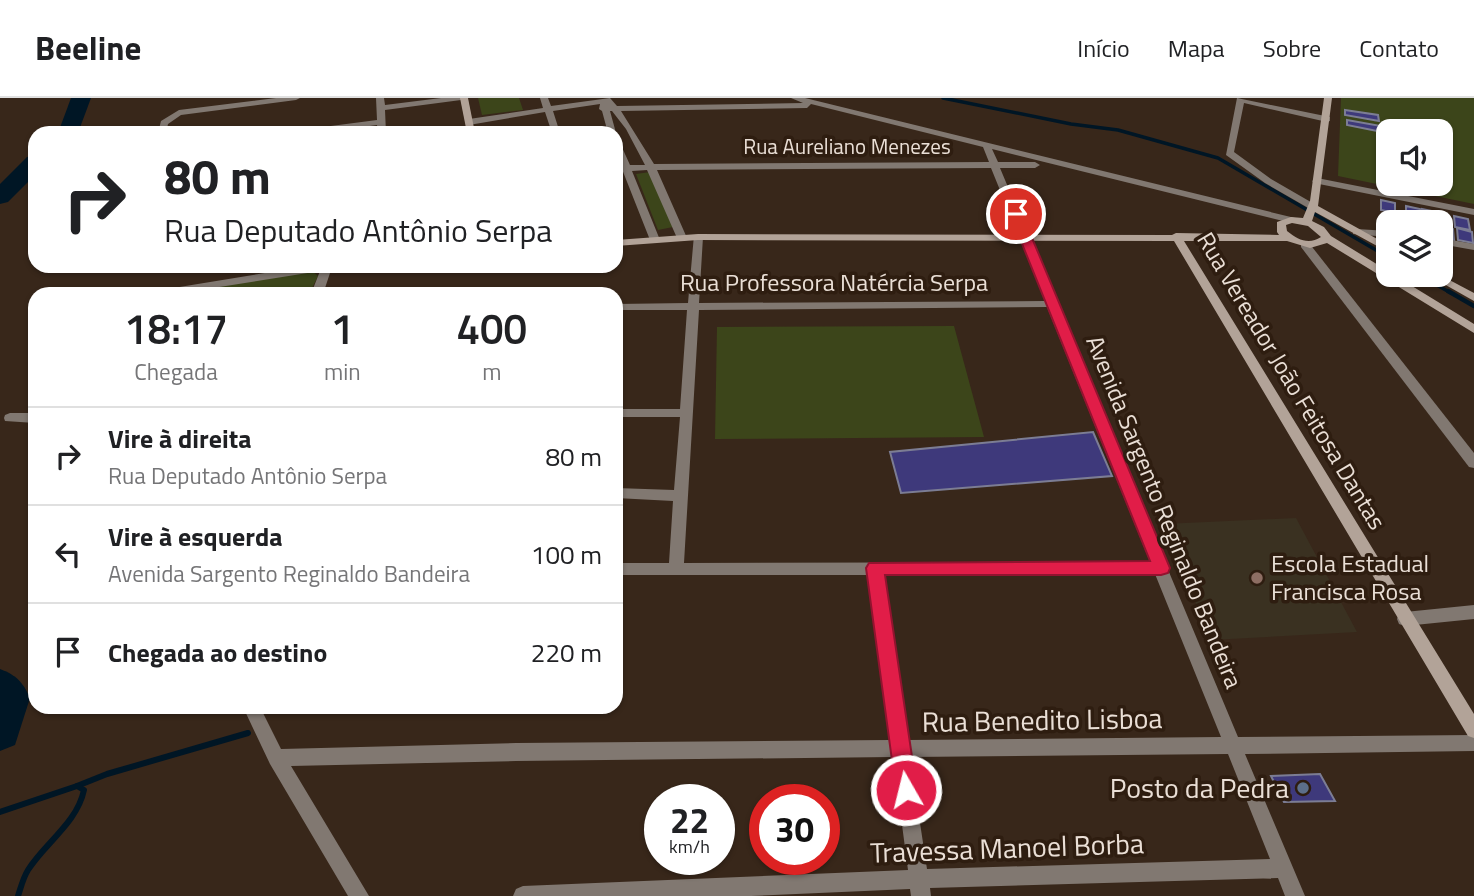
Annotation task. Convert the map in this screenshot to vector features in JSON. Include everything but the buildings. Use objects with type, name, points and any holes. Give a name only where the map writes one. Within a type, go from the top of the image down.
[{"type":"street","points":[[163,126],[170,117],[184,112],[296,98]]},
{"type":"street","points":[[381,126],[381,103],[463,98],[470,126]]},
{"type":"street","points":[[544,98],[554,126]]},
{"type":"street","points":[[795,98],[1290,220]]},
{"type":"street","points":[[1328,98],[1327,119],[1310,214],[1326,236],[1474,329]]},
{"type":"street","points":[[1327,119],[1241,99],[1229,153],[1310,214],[1376,244]]},
{"type":"street","points":[[469,122],[604,101],[616,108],[650,166],[682,238]]},
{"type":"street","points":[[604,101],[610,126]]},
{"type":"street","points":[[616,108],[822,105]]},
{"type":"street","points":[[352,126],[381,122]]},
{"type":"street","name":"Avenida Sargento Reginaldo Bandeira","points":[[988,147],[1295,896]]},
{"type":"street","points":[[623,160],[655,240]]},
{"type":"street","name":"Rua Aureliano Menezes","points":[[626,168],[995,164],[1068,166]]},
{"type":"street","points":[[1317,181],[1474,212]]},
{"type":"street","points":[[1284,234],[1281,224],[1310,214]]},
{"type":"street","points":[[623,242],[698,237],[1176,236],[1215,239],[1284,234],[1305,245],[1474,463]]},
{"type":"street","points":[[1305,245],[1321,243],[1326,236],[1376,234]]},
{"type":"street","name":"Rua Vereador João Feitosa Dantas","points":[[1176,236],[1474,730]]},
{"type":"street","points":[[676,569],[698,237]]},
{"type":"street","points":[[1453,243],[1474,247]]},
{"type":"street","points":[[201,287],[293,273]]},
{"type":"street","points":[[1453,286],[1474,298]]},
{"type":"street","name":"Rua Professora Natércia Serpa","points":[[623,307],[695,304],[1053,304]]},
{"type":"street","points":[[623,413],[687,413]]},
{"type":"street","points":[[10,418],[28,418]]},
{"type":"street","points":[[623,493],[682,496]]},
{"type":"street","points":[[875,568],[920,887]]},
{"type":"street","points":[[623,569],[1161,568]]},
{"type":"street","points":[[1405,619],[1474,612]]},
{"type":"street","points":[[254,714],[276,758],[359,896]]},
{"type":"street","name":"Rua Benedito Lisboa","points":[[276,758],[516,752],[1474,743]]},
{"type":"street","name":"Travessa Manoel Borba","points":[[523,896],[920,887],[1284,868]]},
{"type":"shaded area","name":"Escola Estadual Francisca Rosa","points":[[1296,518],[1357,632],[1211,640],[1163,524]]},
{"type":"green space","points":[[478,98],[519,98],[523,110],[482,115]]},
{"type":"green space","points":[[1341,98],[1474,98],[1474,204],[1435,196],[1453,196],[1453,119],[1376,119],[1376,184],[1338,176]]},
{"type":"green space","points":[[650,172],[673,227],[658,230],[636,174]]},
{"type":"green space","points":[[292,273],[314,273],[318,276],[312,287],[205,287]]},
{"type":"green space","points":[[954,326],[984,437],[715,439],[717,327]]},
{"type":"waterway","points":[[71,126],[81,98]]},
{"type":"waterway","points":[[943,98],[1071,124],[1118,130],[1218,158],[1376,250]]},
{"type":"waterway","points":[[0,197],[28,169]]},
{"type":"waterway","points":[[1440,287],[1451,293]]},
{"type":"waterway","points":[[1448,291],[1474,306]]},
{"type":"waterway","points":[[0,687],[10,698],[0,731]]},
{"type":"waterway","points":[[77,786],[107,774],[248,733]]},
{"type":"waterway","points":[[0,812],[77,786]]},
{"type":"waterway","points":[[18,896],[28,870],[75,813],[84,790],[77,786]]},
{"type":"place","name":"Escola Estadual Francisca Rosa","points":[[1257,578]]},
{"type":"place","name":"Posto da Pedra","points":[[1303,788]]},
{"type":"route","points":[[906,790],[875,568],[1161,568],[1016,214]]}]
